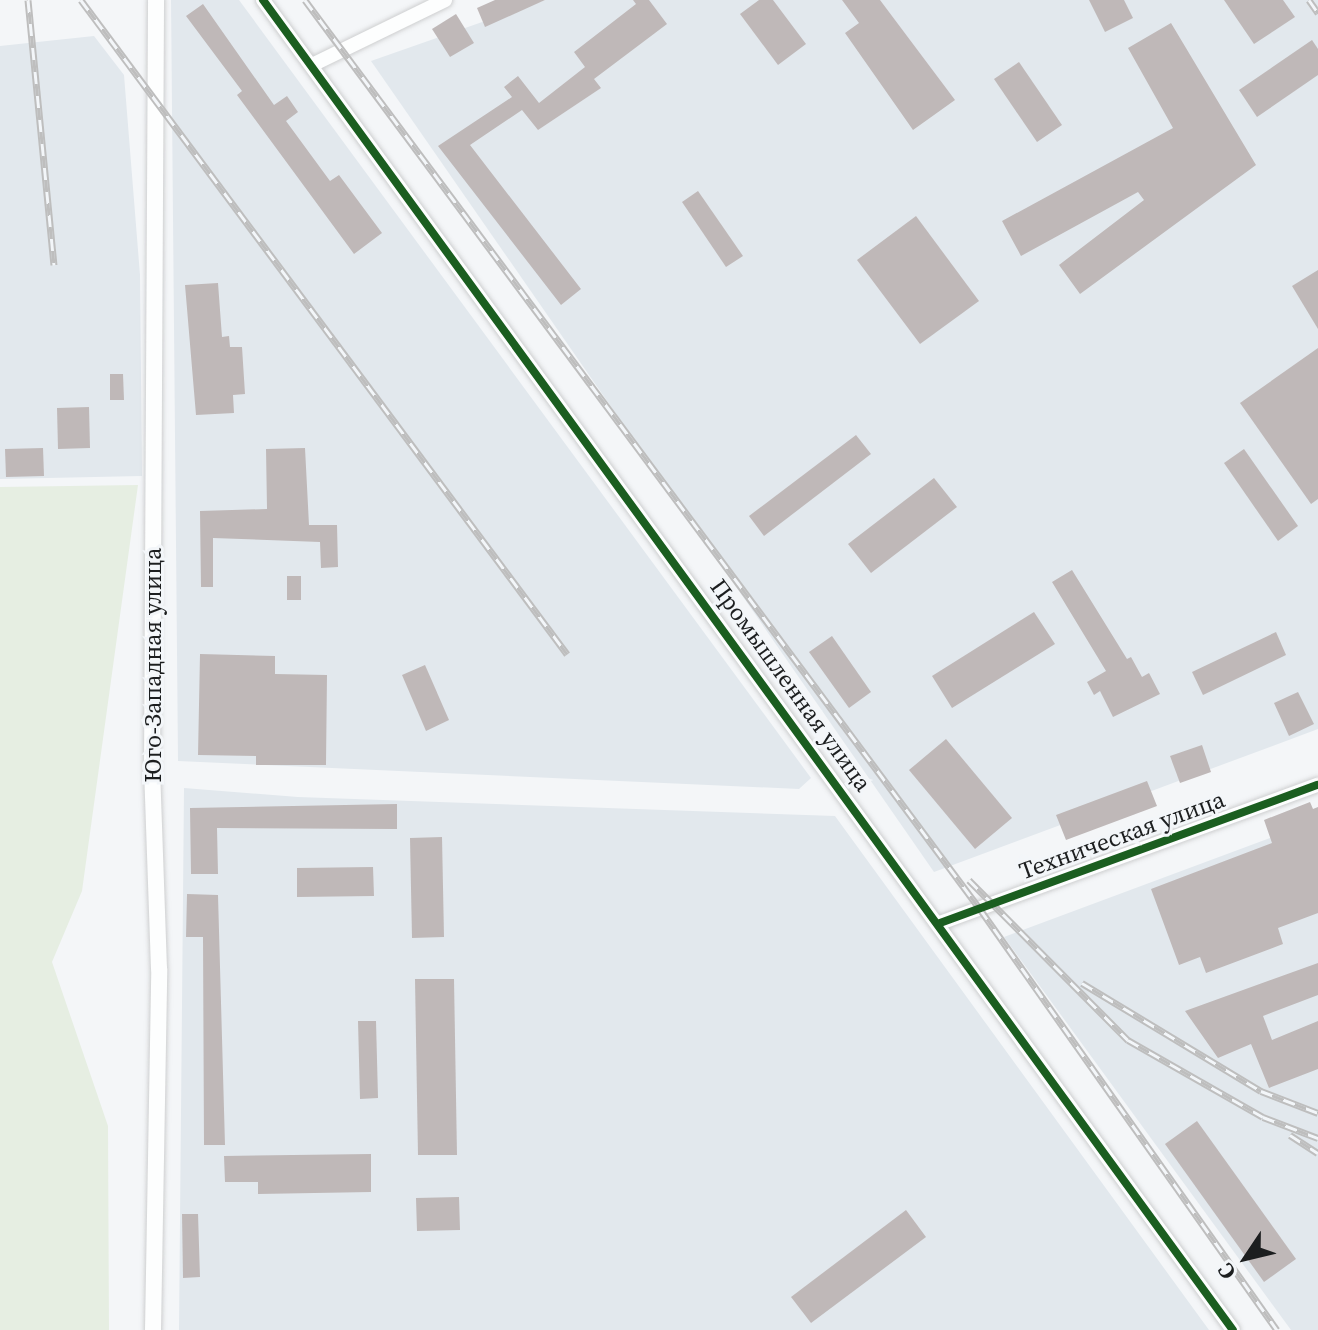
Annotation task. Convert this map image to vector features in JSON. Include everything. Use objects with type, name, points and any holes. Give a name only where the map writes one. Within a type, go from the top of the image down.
[{"type":"main road","name":"Юго-Западная улица","points":[[153,1330],[159,969],[152,771],[156,0]]},
{"type":"street","name":"Промышленная улица","points":[[263,0],[940,923],[1233,1330]]},
{"type":"street","points":[[312,65],[445,0]]},
{"type":"street","name":"Техническая улица","points":[[940,923],[1318,785]]},
{"type":"shaded area","points":[[171,0],[239,0],[811,778],[799,789],[178,761]]},
{"type":"shaded area","points":[[545,0],[1318,0],[1318,729],[934,872],[371,61]]},
{"type":"shaded area","points":[[94,36],[124,75],[140,275],[142,476],[0,479],[0,46]]},
{"type":"shaded area","points":[[138,485],[82,891],[52,962],[108,1126],[109,1330],[0,1330],[0,487]]},
{"type":"shaded area","points":[[184,788],[298,797],[835,816],[1209,1330],[179,1330]]},
{"type":"shaded area","points":[[1318,820],[1318,1330],[1291,1330],[1004,937]]},
{"type":"building","points":[[495,0],[545,0],[485,27],[477,8]]},
{"type":"building","points":[[633,0],[649,0],[667,24],[594,79],[601,88],[538,130],[522,110],[470,145],[581,289],[561,305],[438,146],[512,97],[504,87],[518,76],[539,103],[585,67],[574,52],[636,4]]},
{"type":"building","points":[[759,0],[773,0],[806,44],[778,65],[740,14]]},
{"type":"building","points":[[842,0],[880,0],[955,100],[913,130],[845,33],[859,23]]},
{"type":"building","points":[[1089,0],[1124,0],[1133,18],[1105,32]]},
{"type":"building","points":[[1224,0],[1283,0],[1295,17],[1254,44]]},
{"type":"building","points":[[203,4],[274,105],[287,96],[298,112],[286,121],[330,181],[339,175],[382,233],[354,254],[237,95],[242,91],[186,16]]},
{"type":"building","points":[[456,14],[474,43],[450,57],[432,29]]},
{"type":"building","points":[[1171,23],[1256,165],[1080,294],[1059,265],[1144,200],[1138,192],[1021,256],[1002,221],[1173,128],[1128,48]]},
{"type":"building","points":[[1312,40],[1318,49],[1318,75],[1257,117],[1239,90]]},
{"type":"building","points":[[1019,62],[1062,125],[1037,142],[994,79]]},
{"type":"building","points":[[698,191],[743,256],[726,267],[682,202]]},
{"type":"building","points":[[916,216],[979,301],[920,344],[857,260]]},
{"type":"building","points":[[1318,270],[1318,329],[1292,286]]},
{"type":"building","points":[[218,283],[222,337],[229,336],[230,347],[242,347],[245,394],[233,395],[234,413],[196,415],[185,285]]},
{"type":"building","points":[[1318,348],[1318,499],[1311,504],[1240,403]]},
{"type":"building","points":[[110,374],[123,374],[124,400],[110,400]]},
{"type":"building","points":[[89,407],[90,448],[58,449],[57,408]]},
{"type":"building","points":[[856,435],[871,454],[764,536],[749,516]]},
{"type":"building","points":[[43,448],[44,476],[6,477],[5,449]]},
{"type":"building","points":[[305,448],[309,525],[337,525],[338,567],[321,568],[320,542],[213,538],[213,587],[201,587],[200,511],[267,509],[266,449]]},
{"type":"building","points":[[1244,449],[1298,526],[1278,541],[1224,463]]},
{"type":"building","points":[[934,478],[957,507],[871,573],[848,544]]},
{"type":"building","points":[[1072,570],[1127,659],[1131,657],[1142,677],[1149,673],[1160,694],[1113,717],[1100,691],[1094,695],[1087,682],[1106,671],[1052,582]]},
{"type":"building","points":[[287,576],[301,576],[301,600],[287,600]]},
{"type":"building","points":[[1034,612],[1055,644],[952,708],[932,676]]},
{"type":"building","points":[[1276,632],[1286,655],[1203,695],[1192,672]]},
{"type":"building","points":[[832,636],[871,692],[849,708],[809,652]]},
{"type":"building","points":[[200,654],[275,656],[275,674],[327,675],[326,765],[256,765],[256,756],[198,755]]},
{"type":"building","points":[[425,665],[449,720],[426,731],[402,675]]},
{"type":"building","points":[[1298,692],[1314,724],[1289,736],[1274,703]]},
{"type":"building","points":[[946,739],[1012,818],[975,849],[909,770]]},
{"type":"building","points":[[1202,745],[1211,772],[1180,783],[1170,756]]},
{"type":"building","points":[[1147,781],[1157,806],[1066,840],[1056,815]]},
{"type":"building","points":[[1310,802],[1313,809],[1318,807],[1318,913],[1278,928],[1283,944],[1206,973],[1200,957],[1179,965],[1151,889],[1272,843],[1264,820]]},
{"type":"building","points":[[397,804],[397,829],[217,828],[218,874],[191,874],[190,808]]},
{"type":"building","points":[[442,837],[444,937],[412,938],[410,838]]},
{"type":"building","points":[[373,867],[374,896],[297,897],[297,868]]},
{"type":"building","points":[[187,894],[218,895],[225,1145],[204,1145],[203,937],[186,937]]},
{"type":"building","points":[[1318,963],[1318,995],[1263,1016],[1272,1040],[1318,1021],[1318,1069],[1269,1088],[1251,1044],[1218,1058],[1185,1011]]},
{"type":"building","points":[[415,979],[454,979],[457,1155],[418,1155]]},
{"type":"building","points":[[358,1021],[376,1021],[378,1098],[360,1099]]},
{"type":"building","points":[[1197,1121],[1296,1259],[1264,1282],[1165,1144]]},
{"type":"building","points":[[371,1154],[371,1192],[258,1194],[258,1182],[225,1182],[224,1156]]},
{"type":"building","points":[[459,1197],[460,1230],[417,1231],[416,1198]]},
{"type":"building","points":[[906,1210],[926,1237],[811,1323],[791,1297]]},
{"type":"building","points":[[182,1214],[198,1214],[200,1277],[183,1278]]},
{"type":"railway","points":[[28,0],[54,265]]},
{"type":"railway","points":[[81,0],[567,654]]},
{"type":"railway","points":[[305,0],[980,909],[1277,1330]]},
{"type":"railway","points":[[1309,0],[1318,13]]},
{"type":"railway","points":[[969,880],[1128,1040],[1263,1117],[1318,1138]]},
{"type":"railway","points":[[1082,983],[1261,1091],[1318,1113]]},
{"type":"railway","points":[[1290,1135],[1318,1153]]},
{"type":"cycle path","points":[[263,0],[1233,1330]]},
{"type":"cycle path","points":[[940,923],[1318,785]]}]
